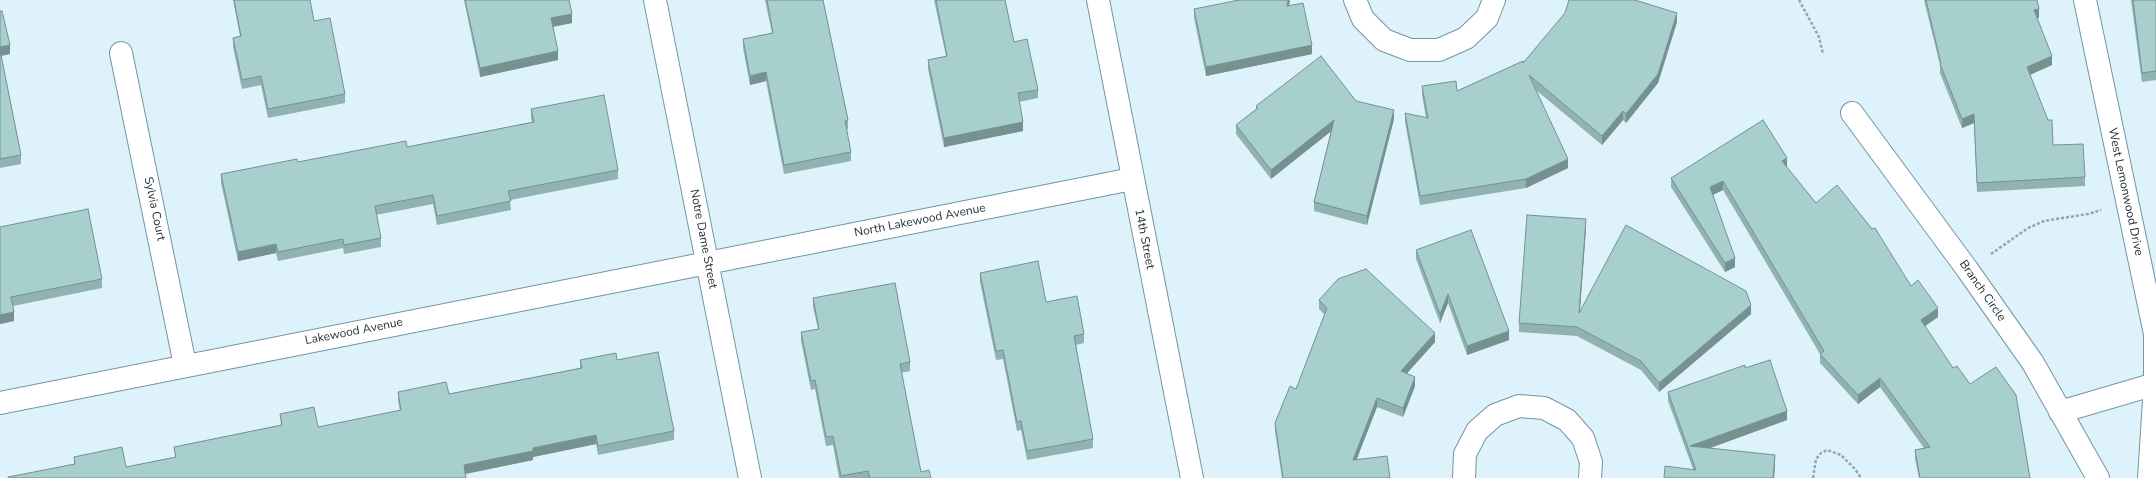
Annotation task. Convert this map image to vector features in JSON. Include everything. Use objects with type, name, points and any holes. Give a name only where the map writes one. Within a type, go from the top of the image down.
[{"type":"street","name":"Notre Dame Street","points":[[655,0],[750,478]]},
{"type":"street","name":"14th Street","points":[[1098,0],[1192,478]]},
{"type":"street","points":[[1355,0],[1363,19],[1384,40],[1410,50],[1439,50],[1466,38],[1487,18],[1494,0]]},
{"type":"street","name":"West Lemonwood Drive","points":[[2085,0],[2155,334],[2155,384],[2149,478]]},
{"type":"street","name":"Sylvia Court","points":[[121,54],[185,366]]},
{"type":"street","name":"Branch Circle","points":[[1852,114],[1967,269],[2033,363],[2098,478]]},
{"type":"street","name":"North Lakewood Avenue","points":[[707,262],[1132,179]]},
{"type":"street","name":"Lakewood Avenue","points":[[0,403],[707,262]]},
{"type":"street","points":[[2060,412],[2155,384]]},
{"type":"street","points":[[1464,478],[1465,454],[1477,431],[1495,415],[1519,406],[1544,408],[1567,420],[1583,438],[1591,462],[1590,478]]},
{"type":"path","points":[[1799,0],[1819,37],[1823,54]]},
{"type":"path","points":[[1988,255],[2028,228],[2044,221],[2088,214],[2101,210]]},
{"type":"path","points":[[1813,478],[1816,459],[1821,453],[1827,450],[1841,456],[1855,469],[1860,478]]},
{"type":"building","points":[[234,0],[310,0],[314,21],[330,18],[345,94],[268,109],[261,76],[242,80],[233,38],[241,36]]},
{"type":"building","points":[[465,0],[569,0],[572,14],[551,18],[558,51],[480,68]]},
{"type":"building","points":[[767,0],[823,0],[848,120],[845,121],[851,152],[784,165],[766,72],[750,76],[743,39],[773,33]]},
{"type":"building","points":[[936,0],[1005,0],[1014,42],[1027,39],[1038,90],[1018,93],[1023,122],[944,138],[928,60],[947,56]]},
{"type":"building","points":[[1239,0],[1288,0],[1287,6],[1303,3],[1312,45],[1206,67],[1194,9]]},
{"type":"building","points":[[1569,0],[1635,0],[1677,13],[1658,74],[1626,114],[1623,111],[1602,136],[1529,75],[1568,159],[1526,179],[1420,196],[1405,113],[1428,118],[1422,86],[1456,81],[1457,91],[1523,61],[1523,63],[1565,13]]},
{"type":"building","points":[[1926,0],[2037,0],[2039,9],[2034,10],[2052,56],[2027,67],[2048,120],[2052,120],[2053,145],[2083,144],[2085,177],[1977,183],[1974,114],[1962,119],[1940,64]]},
{"type":"building","points":[[2133,0],[2156,0],[2156,71],[2142,73]]},
{"type":"building","points":[[0,11],[2,11],[10,45],[0,47]]},
{"type":"building","points":[[0,50],[21,155],[0,159]]},
{"type":"building","points":[[1321,56],[1356,101],[1394,110],[1367,216],[1314,202],[1334,120],[1271,170],[1236,125],[1258,108],[1256,106]]},
{"type":"building","points":[[604,95],[618,170],[508,191],[511,201],[437,216],[433,195],[375,206],[381,238],[344,245],[343,239],[278,252],[276,244],[238,252],[221,174],[297,159],[298,162],[406,141],[407,147],[534,122],[531,109]]},
{"type":"building","points":[[1763,120],[1787,158],[1782,161],[1816,203],[1837,185],[1872,229],[1875,228],[1911,286],[1918,280],[1938,308],[1921,320],[1953,368],[1957,366],[1970,384],[1996,367],[2016,395],[2030,478],[1920,478],[1915,450],[1930,447],[1880,378],[1858,395],[1820,354],[1824,351],[1723,181],[1710,187],[1735,258],[1725,263],[1671,178]]},
{"type":"building","points":[[88,209],[102,279],[11,297],[14,312],[0,315],[0,227]]},
{"type":"building","points":[[1527,215],[1586,219],[1579,313],[1626,225],[1746,291],[1751,305],[1659,383],[1641,361],[1577,327],[1519,323]]},
{"type":"building","points":[[1471,230],[1509,331],[1467,346],[1448,294],[1440,314],[1416,250]]},
{"type":"building","points":[[1038,261],[1046,302],[1077,296],[1084,334],[1074,336],[1093,439],[1027,451],[1021,421],[1017,422],[1003,350],[996,351],[980,273]]},
{"type":"building","points":[[1366,269],[1435,333],[1401,371],[1415,377],[1403,408],[1377,398],[1353,460],[1387,456],[1390,478],[1283,478],[1275,423],[1290,386],[1296,389],[1327,308],[1319,300],[1338,279]]},
{"type":"building","points":[[895,283],[910,362],[900,364],[921,472],[929,470],[931,478],[870,478],[868,471],[841,476],[833,436],[826,437],[815,380],[811,381],[801,332],[819,329],[813,298]]},
{"type":"building","points":[[658,352],[674,431],[598,446],[596,435],[533,448],[533,451],[464,465],[466,478],[8,478],[75,464],[74,457],[122,447],[126,467],[176,457],[174,447],[282,425],[280,414],[314,407],[318,427],[401,410],[398,392],[446,382],[449,394],[582,368],[580,360],[616,353],[617,360]]},
{"type":"building","points":[[1770,360],[1787,411],[1690,446],[1775,455],[1773,478],[1664,478],[1665,466],[1696,470],[1668,392],[1745,365],[1745,368]]}]
